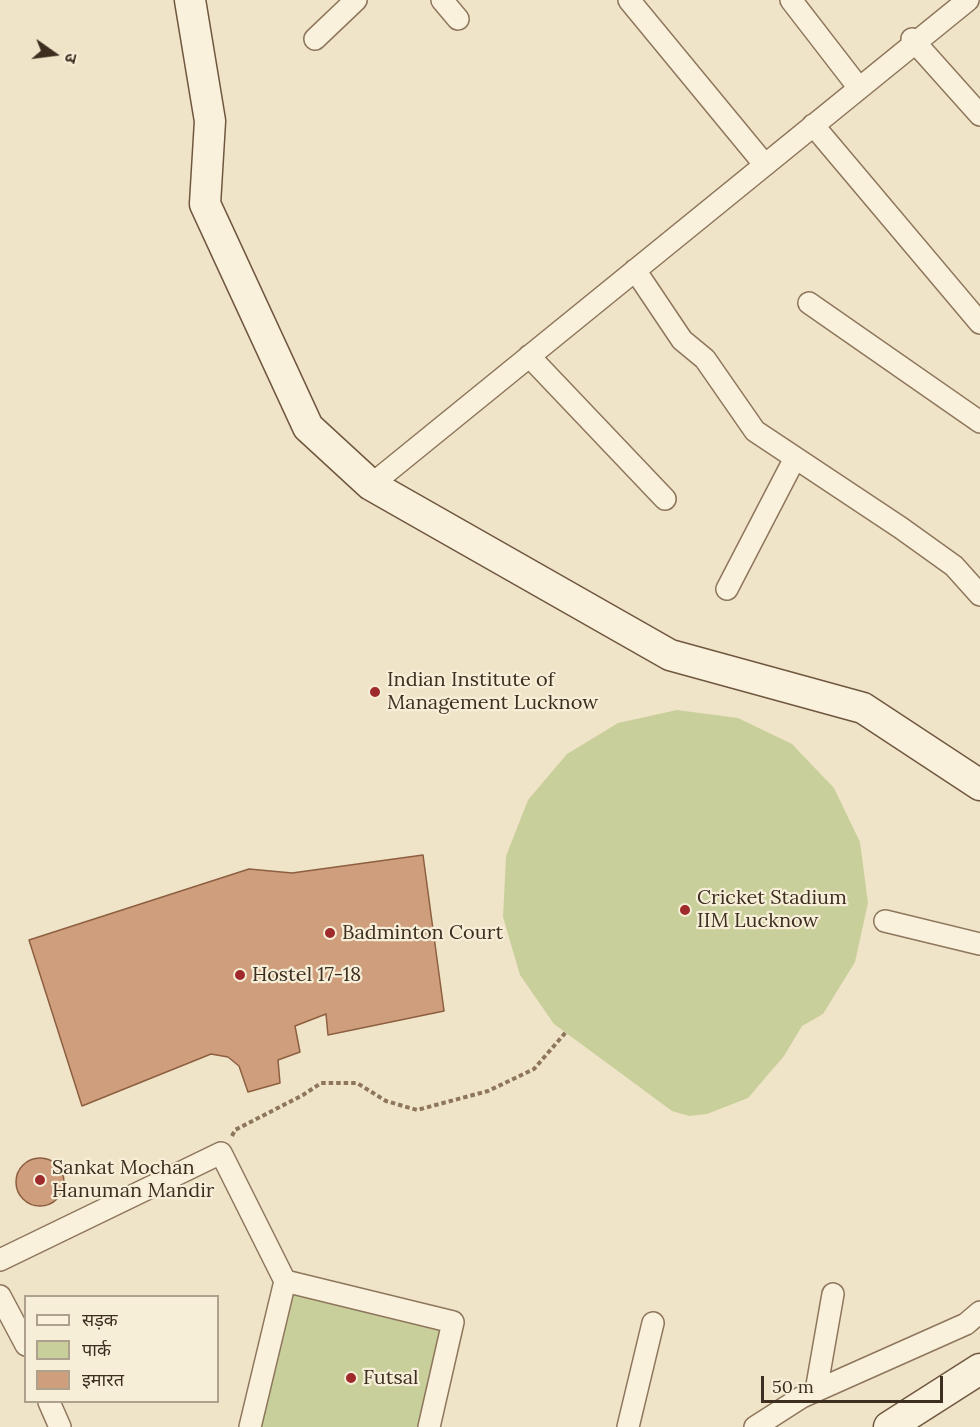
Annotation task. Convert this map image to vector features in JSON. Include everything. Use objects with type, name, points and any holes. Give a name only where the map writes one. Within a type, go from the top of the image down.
[{"type":"street","points":[[190,0],[210,121],[205,204],[308,427],[371,485],[670,655],[863,708],[980,785]]},
{"type":"street","points":[[315,39],[356,0]]},
{"type":"street","points":[[442,0],[458,19]]},
{"type":"street","points":[[629,0],[765,165]]},
{"type":"street","points":[[791,0],[859,88]]},
{"type":"street","points":[[371,485],[914,41],[968,0]]},
{"type":"street","points":[[914,41],[980,115]]},
{"type":"street","points":[[813,125],[980,323]]},
{"type":"street","points":[[635,270],[682,340],[705,359],[754,431],[954,566],[980,595]]},
{"type":"street","points":[[809,303],[980,422]]},
{"type":"street","points":[[529,356],[665,499]]},
{"type":"street","points":[[727,589],[795,458]]},
{"type":"street","points":[[885,921],[980,944]]},
{"type":"street","points":[[0,1260],[221,1153],[285,1281],[250,1427]]},
{"type":"street","points":[[285,1281],[453,1322],[429,1427]]},
{"type":"street","points":[[816,1391],[833,1294]]},
{"type":"street","points":[[0,1296],[24,1341]]},
{"type":"street","points":[[754,1427],[802,1397],[966,1324],[980,1312]]},
{"type":"street","points":[[628,1427],[653,1323]]},
{"type":"street","points":[[890,1427],[980,1369]]},
{"type":"street","points":[[50,1403],[60,1427]]},
{"type":"path","points":[[221,1153],[235,1130],[303,1095],[321,1083],[357,1083],[386,1101],[417,1110],[488,1091],[534,1069],[566,1032]]},
{"type":"green space","name":"Cricket Stadium IIM Lucknow","points":[[677,710],[738,718],[792,744],[834,788],[860,842],[868,903],[855,962],[823,1014],[802,1026],[784,1056],[748,1098],[707,1114],[689,1116],[672,1111],[554,1024],[520,975],[503,917],[506,856],[528,800],[567,754],[618,723]]},
{"type":"green space","name":"Futsal","points":[[292,1292],[442,1329],[420,1427],[261,1427]]},
{"type":"building","name":"Hostel 17-18","points":[[423,855],[444,1011],[328,1035],[326,1014],[295,1026],[300,1052],[278,1060],[280,1083],[248,1092],[239,1066],[228,1057],[211,1054],[82,1106],[29,940],[249,869],[292,873]]},
{"type":"building","name":"Sankat Mochan Hanuman Mandir","points":[[35,1158],[45,1158],[57,1165],[64,1177],[64,1187],[57,1199],[45,1206],[35,1206],[20,1195],[16,1187],[16,1177],[27,1162]]},
{"type":"place","name":"Indian Institute of Management Lucknow","points":[[375,692]]},
{"type":"place","name":"Cricket Stadium IIM Lucknow","points":[[685,910]]},
{"type":"place","name":"Badminton Court","points":[[330,933]]},
{"type":"place","name":"Hostel 17-18","points":[[240,975]]},
{"type":"place","name":"Sankat Mochan Hanuman Mandir","points":[[40,1180]]},
{"type":"place","name":"Futsal","points":[[351,1378]]}]
